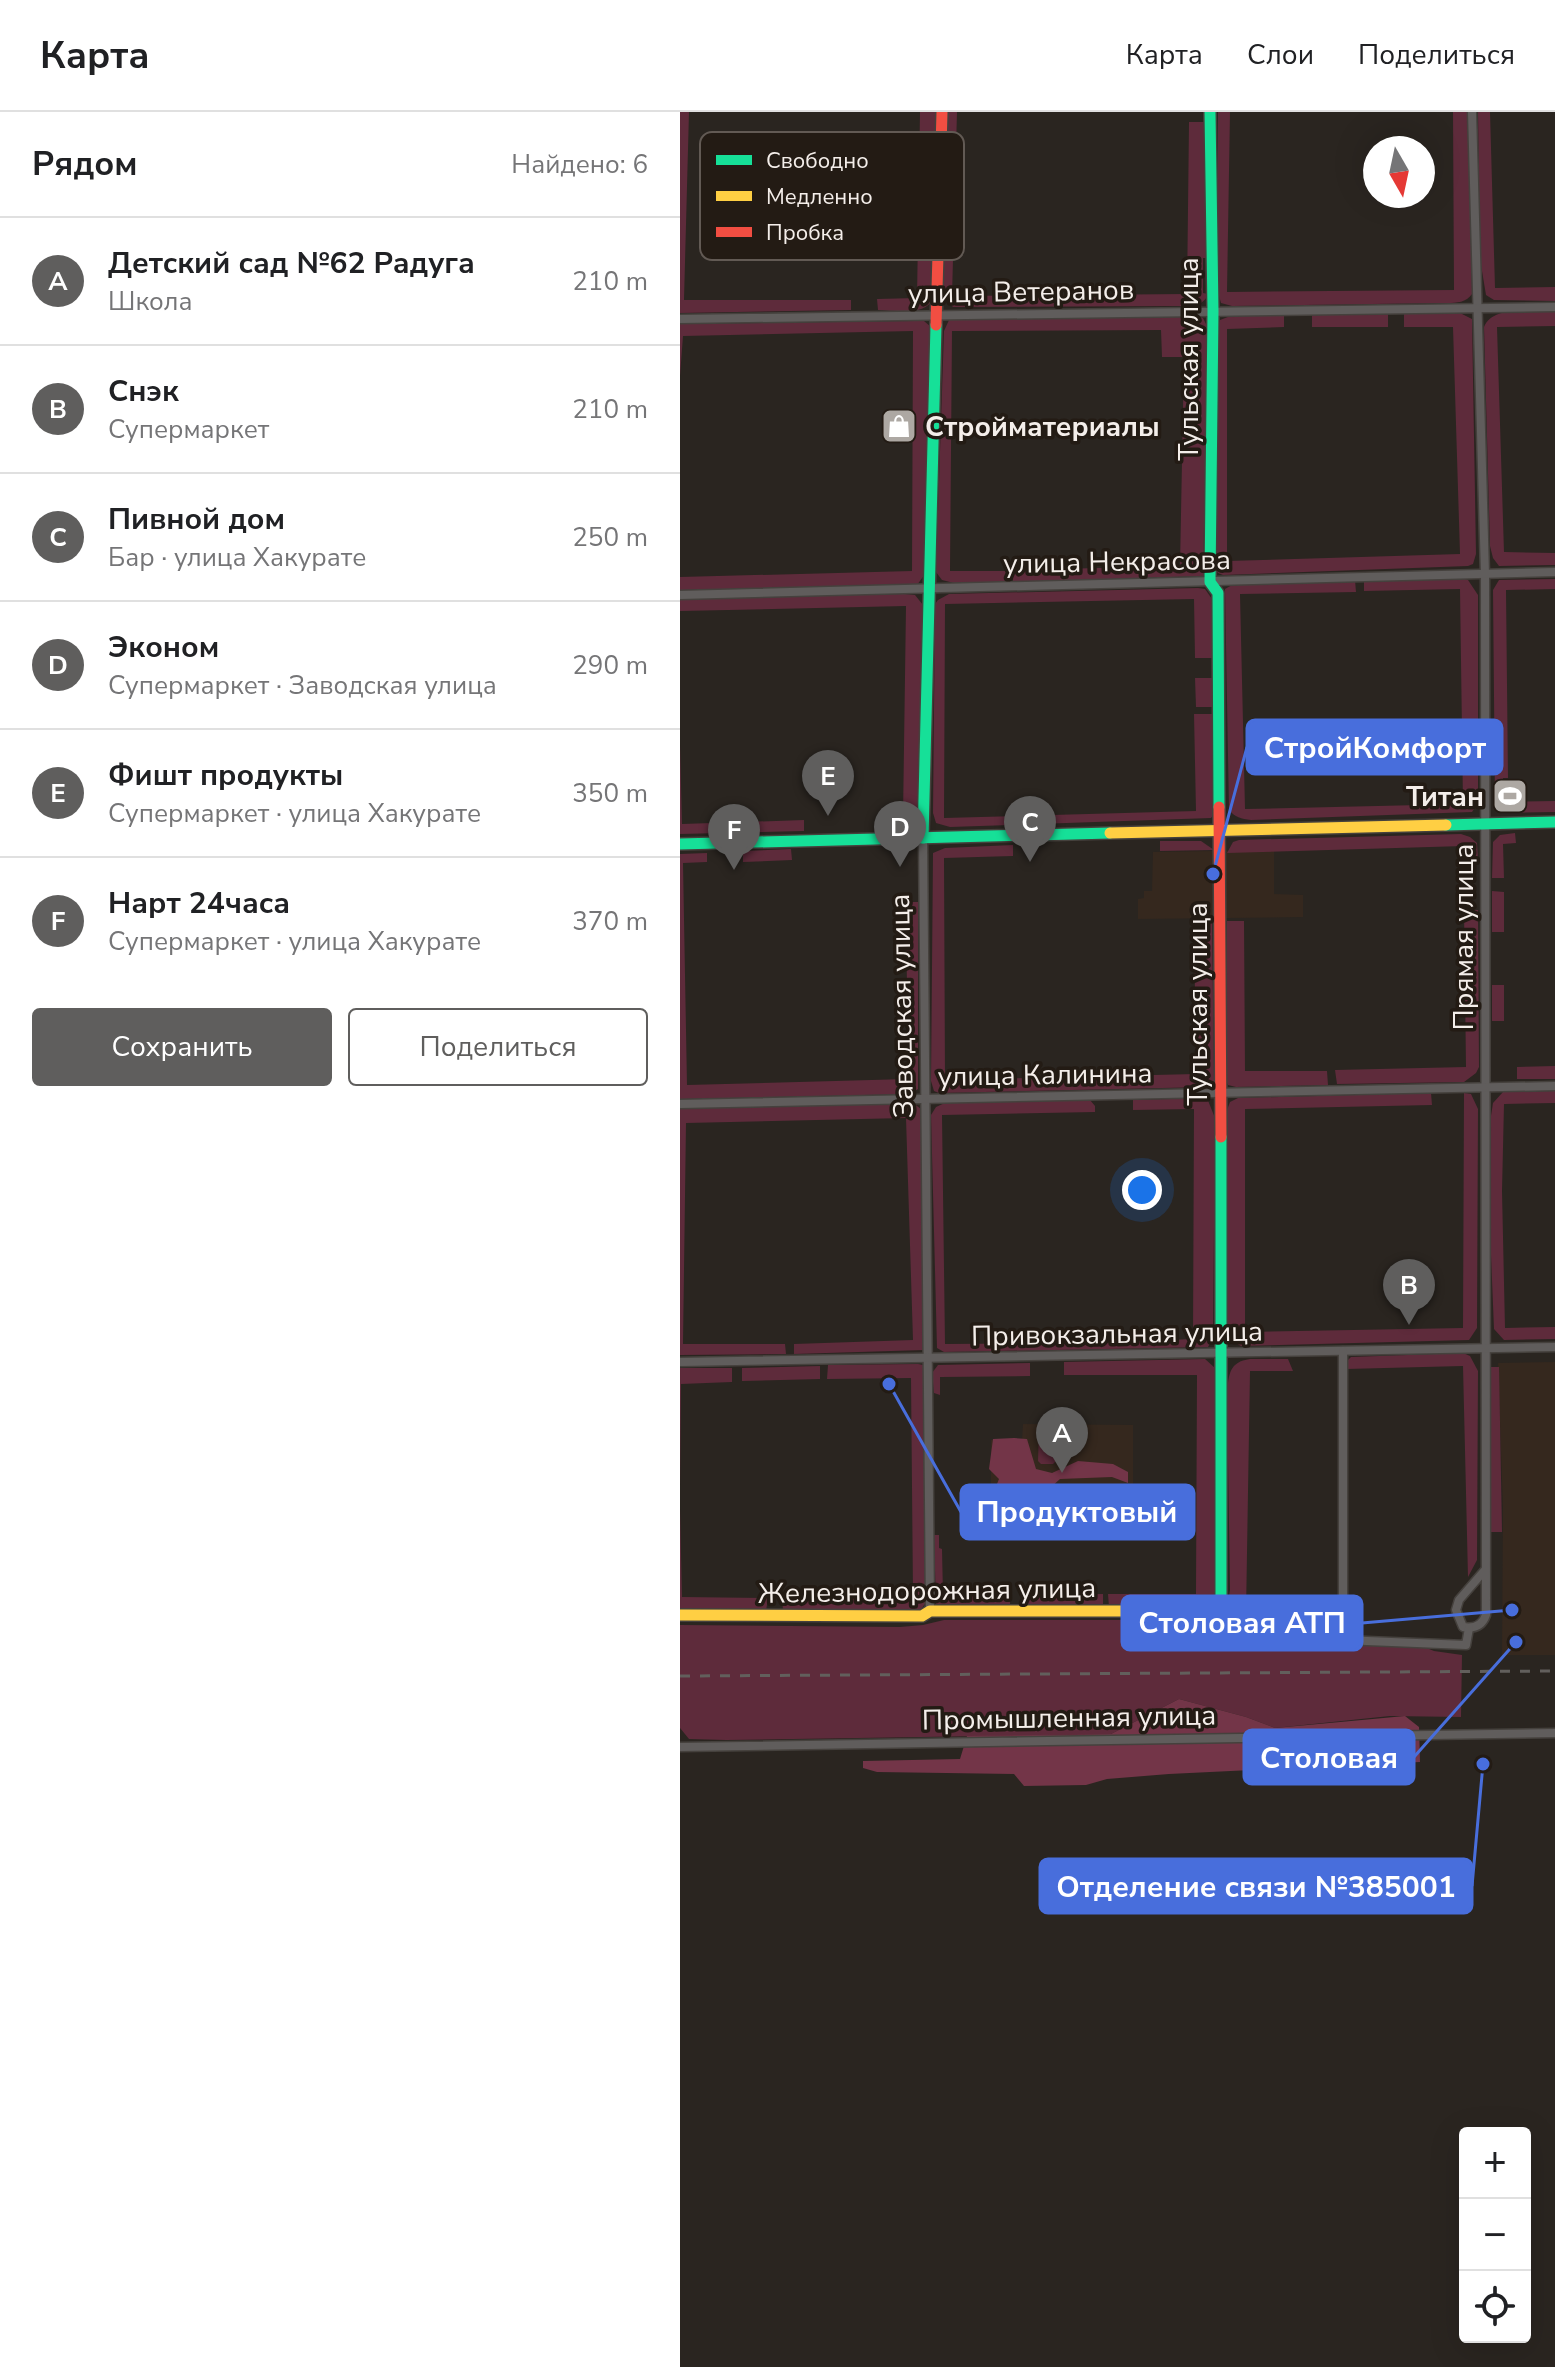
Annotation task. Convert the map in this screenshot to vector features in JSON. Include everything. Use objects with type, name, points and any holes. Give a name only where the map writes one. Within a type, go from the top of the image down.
[{"type":"street","name":"Заводская улица","points":[[942,112],[942,132]]},
{"type":"street","name":"Тульская улица","points":[[1210,112],[1213,311],[1210,582],[1218,593],[1223,1611]]},
{"type":"street","name":"Прямая улица","points":[[1469,1628],[1484,1622],[1486,1615],[1485,574],[1472,112]]},
{"type":"street","name":"Заводская улица","points":[[930,1611],[923,838],[938,260]]},
{"type":"street","name":"улица Ветеранов","points":[[680,319],[1555,307]]},
{"type":"street","name":"улица Некрасова","points":[[680,595],[1555,572]]},
{"type":"street","points":[[680,844],[1555,822]]},
{"type":"street","name":"улица Калинина","points":[[680,1104],[1555,1086]]},
{"type":"street","name":"Привокзальная улица","points":[[680,1362],[1555,1347]]},
{"type":"street","points":[[1343,1351],[1343,1639]]},
{"type":"street","points":[[1293,1638],[1466,1645],[1469,1628],[1458,1621],[1456,1610],[1459,1600],[1485,1570]]},
{"type":"street","name":"Железнодорожная улица","points":[[680,1615],[922,1616],[930,1611],[1223,1611]]},
{"type":"street","name":"Промышленная улица","points":[[680,1747],[1555,1733]]},
{"type":"shaded area","points":[[680,112],[689,112],[684,300],[851,300],[851,310],[680,313]]},
{"type":"shaded area","points":[[920,112],[937,112],[937,132],[920,132]]},
{"type":"shaded area","points":[[946,112],[957,112],[956,132],[946,132]]},
{"type":"shaded area","points":[[1218,112],[1230,112],[1227,292],[1454,290],[1453,112],[1468,112],[1472,294],[1462,301],[1450,303],[1232,306],[1221,303],[1218,292]]},
{"type":"shaded area","points":[[1478,112],[1490,112],[1495,288],[1555,287],[1555,301],[1494,300],[1486,295],[1480,259]]},
{"type":"shaded area","points":[[1189,122],[1207,122],[1208,258],[1203,258],[1203,293],[1208,294],[1201,303],[1194,306],[953,307],[943,296],[944,260],[953,260],[952,296],[1187,294]]},
{"type":"shaded area","points":[[918,260],[934,260],[933,298],[929,304],[917,310],[878,310],[877,299],[917,298]]},
{"type":"shaded area","points":[[1458,312],[1472,319],[1476,554],[1473,564],[1218,573],[1214,567],[1220,320],[1233,315],[1284,315],[1284,327],[1227,329],[1227,561],[1460,554],[1453,327],[1404,327],[1404,313]]},
{"type":"shaded area","points":[[1505,312],[1555,312],[1555,326],[1497,327],[1504,552],[1555,553],[1555,565],[1499,566],[1490,546],[1484,327],[1496,315]]},
{"type":"shaded area","points":[[1312,313],[1388,313],[1388,327],[1312,327]]},
{"type":"shaded area","points":[[1192,315],[1203,318],[1208,328],[1203,576],[1013,582],[1013,570],[1180,566],[1184,357],[1162,357],[1161,330],[952,331],[950,571],[1006,571],[1006,582],[954,583],[942,580],[936,572],[944,331],[949,320]]},
{"type":"shaded area","points":[[924,321],[931,327],[925,574],[917,585],[680,590],[680,577],[912,571],[913,331],[683,336],[680,376],[680,324]]},
{"type":"shaded area","points":[[1555,579],[1555,589],[1506,590],[1508,778],[1503,778],[1504,802],[1555,801],[1555,812],[1503,813],[1495,802],[1493,590],[1499,580]]},
{"type":"shaded area","points":[[1355,580],[1356,592],[1240,594],[1245,809],[1463,804],[1460,589],[1364,591],[1364,580],[1468,580],[1478,595],[1478,803],[1472,812],[1251,820],[1231,812],[1225,589],[1232,585]]},
{"type":"shaded area","points":[[1205,589],[1212,599],[1213,658],[1195,658],[1194,599],[945,604],[944,818],[1196,811],[1194,714],[1213,714],[1214,814],[1211,818],[950,827],[936,823],[933,813],[935,604],[938,600],[949,594]]},
{"type":"shaded area","points":[[915,595],[923,605],[919,815],[906,827],[888,828],[876,824],[876,818],[903,817],[906,606],[680,611],[680,599]]},
{"type":"shaded area","points":[[1195,678],[1213,678],[1213,707],[1196,707]]},
{"type":"shaded area","points":[[680,745],[682,824],[804,820],[804,831],[680,834]]},
{"type":"shaded area","points":[[1515,833],[1516,843],[1503,844],[1504,878],[1492,878],[1493,842],[1500,835]]},
{"type":"shaded area","points":[[1461,834],[1477,843],[1478,860],[1465,860],[1464,846],[1227,853],[1233,842],[1239,840]]},
{"type":"shaded area","points":[[1160,841],[1201,841],[1214,850],[1160,851]]},
{"type":"shaded area","points":[[1013,845],[1013,856],[944,858],[945,1080],[1196,1074],[1194,919],[1212,919],[1214,1081],[1208,1087],[934,1091],[931,1081],[933,853],[945,848]]},
{"type":"shaded area","points":[[791,849],[792,860],[743,862],[743,851]]},
{"type":"shaded area","points":[[1274,850],[1274,894],[1303,895],[1303,917],[1138,919],[1138,899],[1144,898],[1144,891],[1152,891],[1153,852]]},
{"type":"shaded area","points":[[707,853],[707,862],[683,863],[687,1085],[908,1079],[906,902],[918,902],[918,1089],[910,1094],[680,1099],[680,854]]},
{"type":"shaded area","points":[[1492,891],[1504,892],[1504,932],[1492,932]]},
{"type":"shaded area","points":[[1464,910],[1478,910],[1479,1067],[1476,1073],[1464,1082],[1337,1084],[1335,1070],[1466,1067]]},
{"type":"shaded area","points":[[1227,921],[1244,921],[1245,1071],[1327,1071],[1328,1085],[1228,1085],[1225,1078]]},
{"type":"shaded area","points":[[1492,985],[1504,985],[1504,1021],[1492,1021]]},
{"type":"shaded area","points":[[1555,1066],[1555,1079],[1517,1079],[1517,1067]]},
{"type":"shaded area","points":[[1555,1091],[1555,1103],[1504,1104],[1502,1191],[1505,1328],[1555,1327],[1555,1339],[1504,1340],[1494,1329],[1490,1231],[1490,1122],[1493,1103],[1503,1092]]},
{"type":"shaded area","points":[[1431,1093],[1432,1105],[1245,1109],[1245,1332],[1463,1328],[1464,1093],[1471,1094],[1478,1109],[1477,1328],[1469,1340],[1241,1346],[1236,1343],[1229,1330],[1227,1307],[1227,1110],[1230,1102],[1238,1098]]},
{"type":"shaded area","points":[[1207,1098],[1215,1118],[1213,1338],[1208,1347],[944,1352],[937,1348],[931,1115],[936,1107],[947,1102],[1090,1100],[1095,1106],[1095,1112],[942,1115],[945,1344],[1099,1343],[1193,1339],[1194,1109],[1133,1110],[1133,1100]]},
{"type":"shaded area","points":[[913,1103],[921,1109],[924,1350],[794,1354],[794,1344],[913,1340],[906,1118],[686,1123],[683,1344],[785,1344],[786,1354],[680,1355],[680,1108]]},
{"type":"shaded area","points":[[1463,1353],[1470,1356],[1478,1371],[1477,1560],[1468,1577],[1463,1366],[1346,1369],[1351,1357]]},
{"type":"shaded area","points":[[1205,1359],[1215,1368],[1216,1377],[1217,1595],[1208,1608],[1109,1607],[1108,1594],[1196,1594],[1197,1375],[1064,1375],[1064,1362]]},
{"type":"shaded area","points":[[1250,1359],[1288,1359],[1293,1371],[1250,1371],[1246,1614],[1231,1615],[1227,1609],[1230,1590],[1227,1393],[1234,1366]]},
{"type":"shaded area","points":[[1555,1362],[1555,1655],[1502,1655],[1503,1509],[1498,1363]]},
{"type":"shaded area","points":[[1030,1363],[1030,1376],[940,1377],[940,1395],[934,1393],[932,1373],[938,1365]]},
{"type":"shaded area","points":[[828,1365],[923,1365],[924,1370],[926,1602],[920,1611],[783,1611],[782,1597],[913,1595],[911,1378],[827,1379]]},
{"type":"shaded area","points":[[820,1366],[820,1379],[742,1381],[742,1368]]},
{"type":"shaded area","points":[[1490,1367],[1499,1367],[1502,1532],[1490,1532]]},
{"type":"shaded area","points":[[680,1368],[732,1368],[732,1382],[681,1384],[680,1485]]},
{"type":"shaded area","points":[[1023,1424],[1133,1425],[1133,1494],[1054,1493],[1053,1519],[991,1519],[991,1440],[1022,1440]]},
{"type":"shaded area","points":[[1039,1432],[1055,1434],[1056,1461],[1053,1464],[1038,1461]]},
{"type":"shaded area","points":[[993,1439],[1027,1439],[1036,1469],[1052,1473],[1078,1461],[1113,1464],[1128,1472],[1128,1483],[1112,1477],[1060,1479],[1050,1488],[1049,1505],[1042,1505],[1026,1490],[997,1484],[999,1479],[989,1469]]},
{"type":"shaded area","points":[[680,1509],[682,1597],[768,1598],[766,1611],[680,1611]]},
{"type":"shaded area","points":[[934,1535],[939,1535],[939,1548],[942,1549],[943,1595],[1010,1595],[1010,1607],[936,1605]]},
{"type":"shaded area","points":[[1103,1594],[1103,1607],[1025,1606],[1025,1595]]},
{"type":"shaded area","points":[[1213,1615],[1241,1628],[1245,1638],[1422,1646],[1462,1655],[1461,1717],[1390,1716],[1275,1728],[1179,1699],[1111,1734],[726,1740],[689,1739],[680,1728],[680,1625],[900,1627],[944,1620],[1169,1620],[1206,1625],[1207,1617]]},
{"type":"shaded area","points":[[1179,1699],[1275,1728],[1405,1716],[1419,1727],[1420,1762],[1169,1774],[1107,1779],[1086,1785],[1024,1786],[1014,1774],[877,1772],[863,1768],[863,1761],[960,1759],[967,1736],[1111,1734]]},
{"type":"railway","points":[[680,1676],[1555,1671]]},
{"type":"traffic: fast","points":[[1210,112],[1213,311],[1210,582],[1218,593],[1219,807]]},
{"type":"traffic: fast","points":[[923,838],[936,325]]},
{"type":"traffic: fast","points":[[1446,825],[1555,822]]},
{"type":"traffic: fast","points":[[680,844],[1110,833]]},
{"type":"traffic: fast","points":[[1221,1137],[1221,1611]]},
{"type":"traffic: slow","points":[[1110,833],[1446,825]]},
{"type":"traffic: slow","points":[[680,1615],[922,1616],[930,1611],[1221,1611]]},
{"type":"traffic: jam","points":[[941,132],[942,112]]},
{"type":"traffic: jam","points":[[936,325],[938,260]]},
{"type":"traffic: jam","points":[[1219,807],[1221,1137]]},
{"type":"place","name":"Стройматериалы","points":[[899,426]]},
{"type":"place","name":"Титан","points":[[1510,796]]},
{"type":"place","name":"Фишт продукты","points":[[828,816]]},
{"type":"place","name":"Пивной дом","points":[[1030,862]]},
{"type":"place","name":"Эконом","points":[[900,867]]},
{"type":"place","name":"Нарт 24часа","points":[[734,870]]},
{"type":"place","name":"СтройКомфорт","points":[[1213,874]]},
{"type":"place","name":"Снэк","points":[[1409,1325]]},
{"type":"place","name":"Продуктовый","points":[[889,1384]]},
{"type":"place","name":"Детский сад №62 Радуга","points":[[1062,1473]]},
{"type":"place","name":"Столовая АТП","points":[[1512,1610]]},
{"type":"place","name":"Столовая","points":[[1516,1642]]},
{"type":"place","name":"Отделение связи №385001","points":[[1483,1764]]}]
